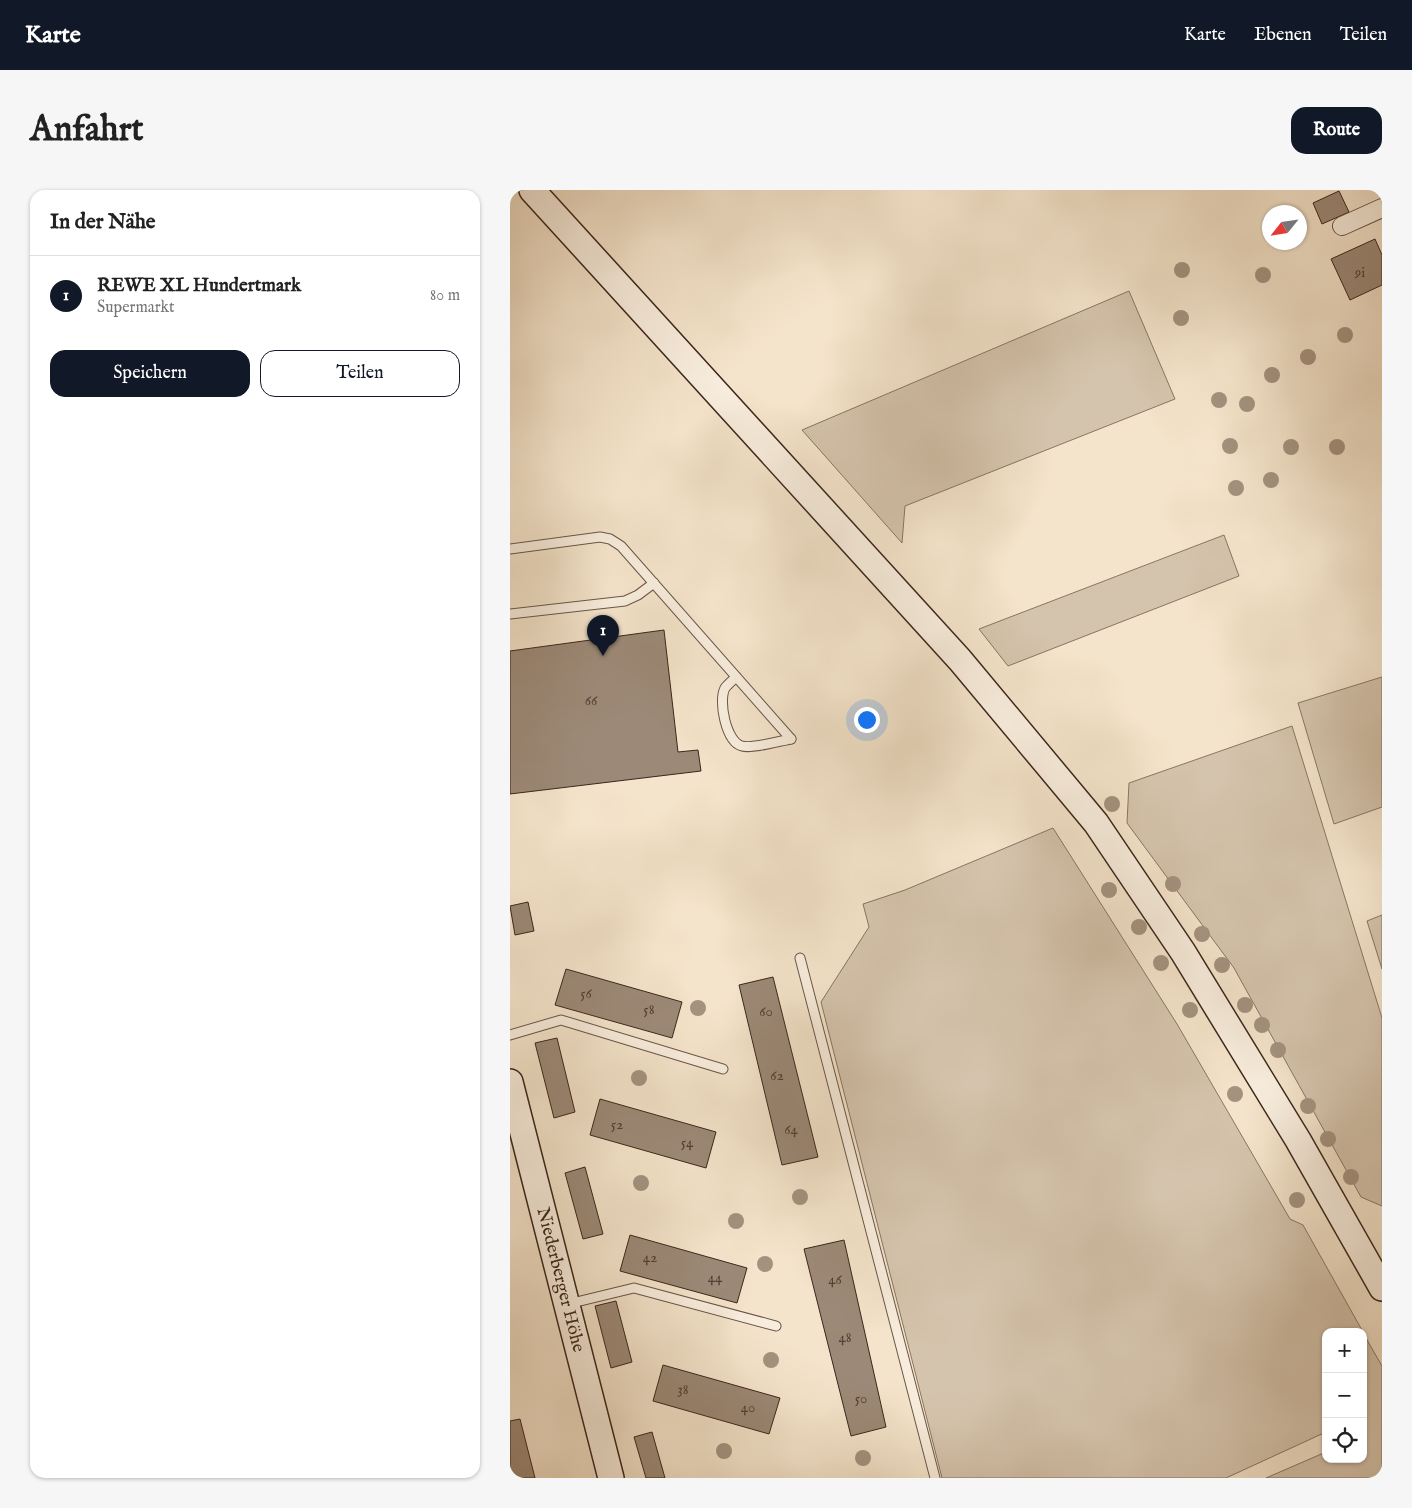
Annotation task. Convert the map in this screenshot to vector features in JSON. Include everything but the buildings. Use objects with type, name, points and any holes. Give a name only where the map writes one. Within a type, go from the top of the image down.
[{"type":"main road","points":[[532,190],[960,660],[1096,823],[1183,952],[1298,1140],[1382,1288]]},
{"type":"main road","name":"Niederberger Höhe","points":[[510,1082],[611,1478]]},
{"type":"street","points":[[1342,226],[1382,208]]},
{"type":"lane","points":[[510,549],[605,538],[621,546],[654,583],[791,740],[743,747],[734,743],[728,735],[723,698],[726,687],[736,677]]},
{"type":"lane","points":[[510,614],[625,601],[638,596],[654,583]]},
{"type":"lane","points":[[800,958],[935,1478]]},
{"type":"lane","points":[[510,1035],[561,1020],[724,1069]]},
{"type":"lane","points":[[567,1304],[634,1288],[776,1326]]},
{"type":"shaded area","points":[[1129,291],[1175,399],[905,506],[902,543],[802,430]]},
{"type":"shaded area","points":[[1224,535],[1239,576],[1008,666],[979,629]]},
{"type":"shaded area","points":[[1382,677],[1382,807],[1334,824],[1298,703]]},
{"type":"shaded area","points":[[1292,726],[1382,1018],[1382,1206],[1361,1197],[1234,968],[1127,823],[1129,783]]},
{"type":"shaded area","points":[[1053,828],[1177,1024],[1290,1219],[1303,1225],[1361,1328],[1322,1328],[1322,1434],[1226,1478],[942,1478],[821,1002],[869,927],[863,904],[905,890]]},
{"type":"shaded area","points":[[1382,915],[1382,969],[1367,921]]},
{"type":"shaded area","points":[[1367,1340],[1382,1366],[1382,1478],[1266,1478],[1322,1454],[1322,1463],[1367,1463]]},
{"type":"place","name":"REWE XL Hundertmark","points":[[603,656]]}]
